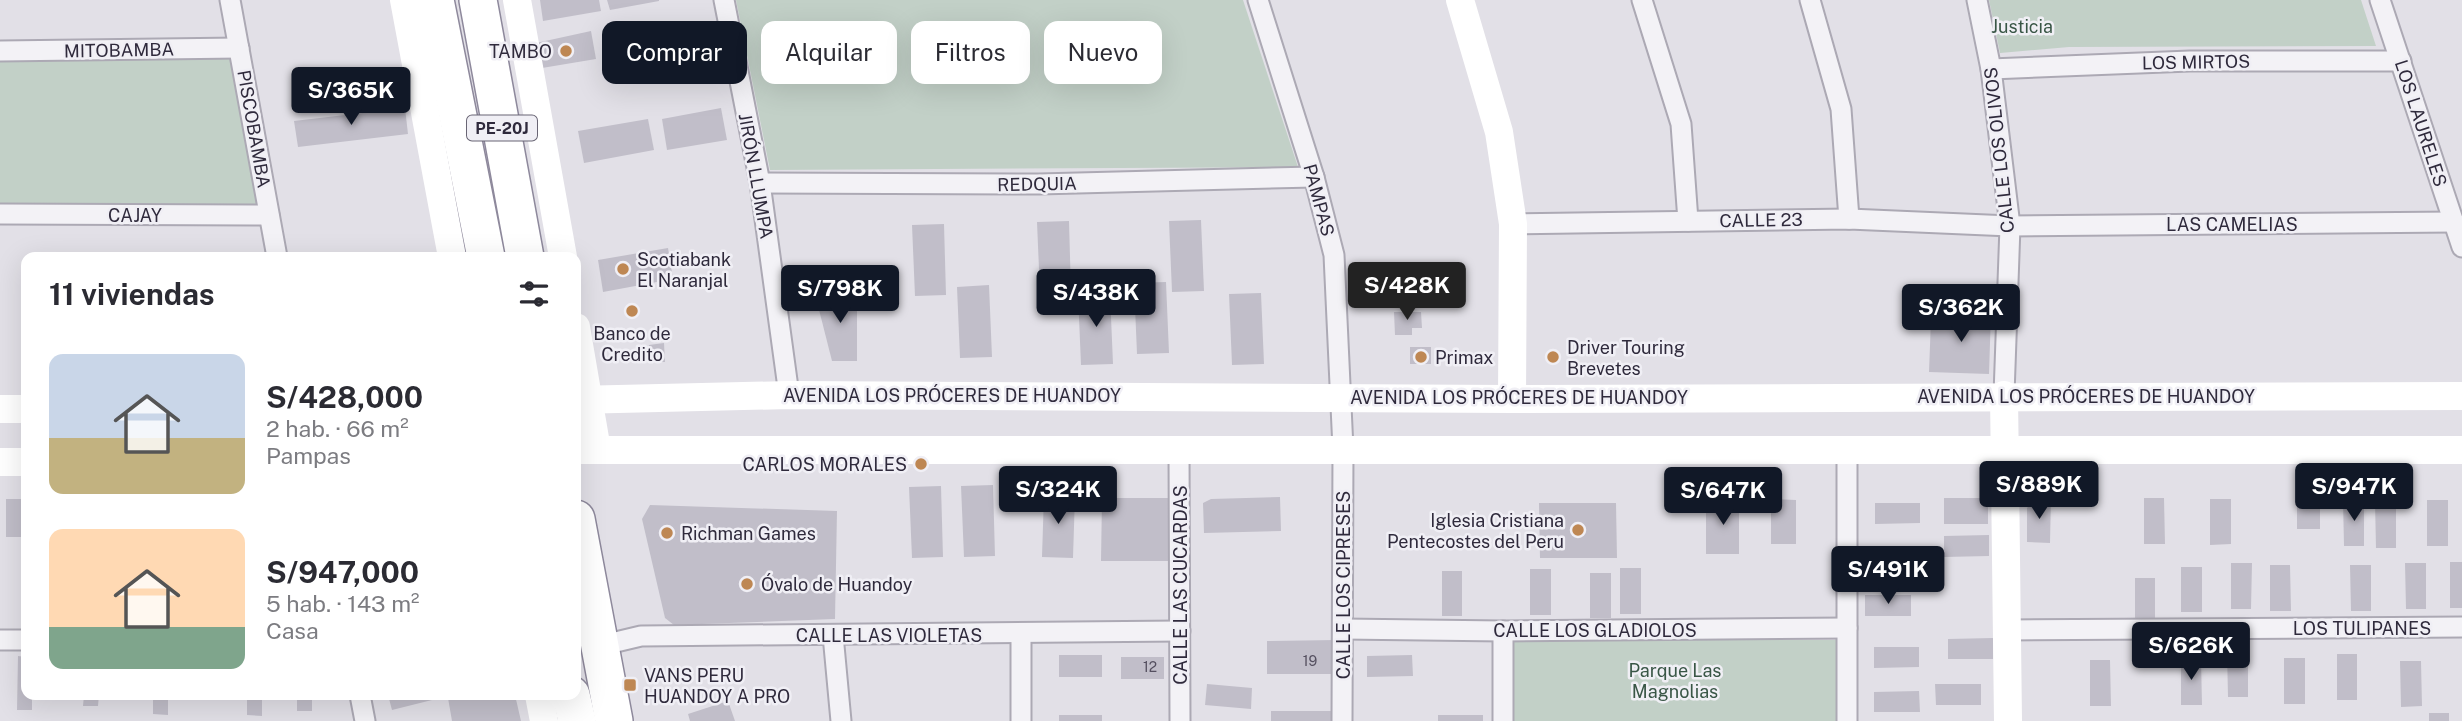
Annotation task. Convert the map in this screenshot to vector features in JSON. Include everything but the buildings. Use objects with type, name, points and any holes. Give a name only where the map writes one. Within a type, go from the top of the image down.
[{"type":"highway","name":"PE-20J","points":[[435,0],[485,252]]},
{"type":"highway","name":"PE-20J","points":[[478,0],[524,252]]},
{"type":"highway","points":[[581,547],[614,721]]},
{"type":"highway","points":[[572,700],[576,721]]},
{"type":"main road","points":[[404,0],[451,252]]},
{"type":"main road","points":[[517,0],[562,252]]},
{"type":"main road","points":[[1460,0],[1499,132],[1513,224],[1512,399]]},
{"type":"main road","name":"AVENIDA LOS PRÓCERES DE HUANDOY","points":[[582,400],[789,395],[1512,399],[2462,396]]},
{"type":"main road","name":"CALLE LOS OLIVOS","points":[[2004,396],[2009,629],[2008,721]]},
{"type":"main road","points":[[582,400],[586,450],[2462,450]]},
{"type":"main road","points":[[0,409],[21,409]]},
{"type":"main road","points":[[0,462],[21,462]]},
{"type":"main road","points":[[540,700],[544,721]]},
{"type":"street","name":"PISCOBAMBA","points":[[230,0],[276,252]]},
{"type":"street","name":"JIRÓN LLUMPA","points":[[724,0],[760,183],[789,395]]},
{"type":"street","name":"PAMPAS","points":[[1258,0],[1314,177],[1334,255],[1343,449]]},
{"type":"street","points":[[1642,0],[1681,124],[1688,220]]},
{"type":"street","points":[[1810,0],[1842,109],[1849,219]]},
{"type":"street","name":"CALLE LOS OLIVOS","points":[[1977,0],[1991,69],[2010,226],[2004,396]]},
{"type":"street","name":"LOS LAURELES","points":[[2380,0],[2462,247]]},
{"type":"street","name":"MITOBAMBA","points":[[0,51],[239,48]]},
{"type":"street","name":"LOS MIRTOS","points":[[1991,69],[2190,61],[2400,61]]},
{"type":"street","name":"REDQUIA","points":[[760,183],[1039,184],[1314,177]]},
{"type":"street","name":"CAJAY","points":[[0,214],[269,215]]},
{"type":"street","name":"CALLE 23","points":[[1513,224],[1849,219],[2010,226]]},
{"type":"street","name":"LAS CAMELIAS","points":[[2010,226],[2454,222]]},
{"type":"street","name":"CALLE LAS CUCARDAS","points":[[1179,449],[1180,721]]},
{"type":"street","name":"CALLE LOS CIPRESES","points":[[1342,721],[1343,449]]},
{"type":"street","points":[[1847,451],[1847,721]]},
{"type":"street","name":"LOS TULIPANES","points":[[2009,629],[2462,627]]},
{"type":"street","name":"CALLE LOS GLADIOLOS","points":[[1343,629],[1503,631],[1847,628]]},
{"type":"street","name":"CALLE LAS VIOLETAS","points":[[599,646],[640,636],[1180,631]]},
{"type":"street","points":[[1503,631],[1503,721]]},
{"type":"street","points":[[1021,634],[1021,721]]},
{"type":"street","points":[[833,635],[841,721]]},
{"type":"street","points":[[0,640],[21,640]]},
{"type":"street","points":[[361,700],[365,721]]},
{"type":"green space","points":[[736,0],[1243,0],[1298,167],[770,170],[747,55],[747,21],[740,21]]},
{"type":"green space","name":"Justicia","points":[[1989,0],[2361,0],[2376,46],[2069,47],[2000,53]]},
{"type":"green space","points":[[229,55],[258,207],[0,207],[0,57]]},
{"type":"green space","name":"Parque Las Magnolias","points":[[1514,640],[1837,640],[1837,721],[1514,721]]},
{"type":"place","name":"TAMBO","points":[[566,51]]},
{"type":"place","name":"Scotiabank El Naranjal","points":[[623,269]]},
{"type":"place","name":"Banco de Credito","points":[[632,311]]},
{"type":"place","name":"Primax","points":[[1421,357]]},
{"type":"place","name":"Driver Touring Brevetes","points":[[1553,357]]},
{"type":"place","name":"CARLOS MORALES","points":[[921,464]]},
{"type":"place","name":"Iglesia Cristiana Pentecostes del Peru","points":[[1578,530]]},
{"type":"place","name":"Richman Games","points":[[667,533]]},
{"type":"place","name":"Óvalo de Huandoy","points":[[747,584]]},
{"type":"place","name":"VANS PERU HUANDOY A PRO","points":[[630,685]]}]
